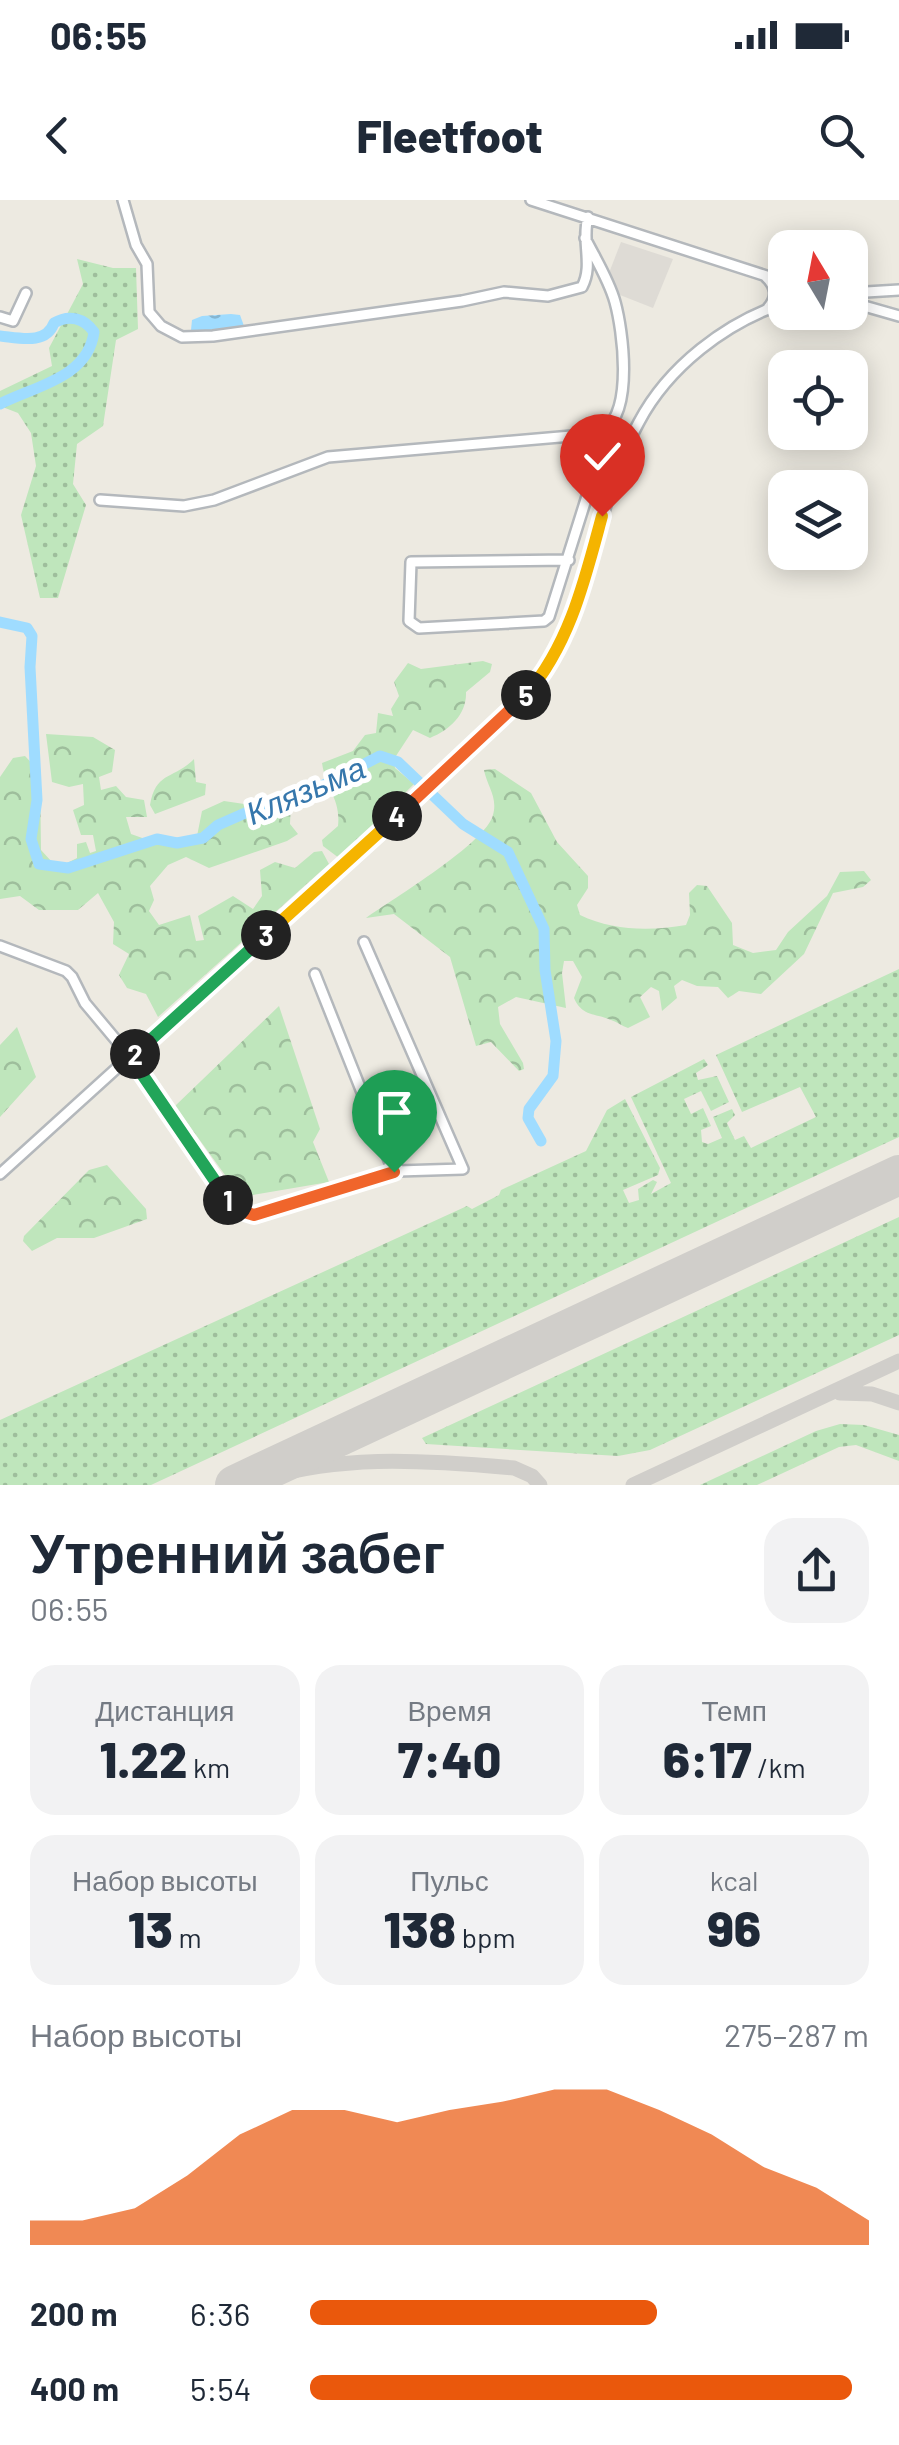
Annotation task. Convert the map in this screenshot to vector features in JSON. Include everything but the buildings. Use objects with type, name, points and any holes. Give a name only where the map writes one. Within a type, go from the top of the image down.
[{"type":"street","points":[[123,200],[146,264],[149,312],[161,326],[182,337],[462,301],[504,292],[566,294],[582,287],[588,275],[588,217]]},
{"type":"street","points":[[530,200],[768,276]]},
{"type":"street","points":[[569,560],[415,561],[409,566],[409,621],[419,628],[544,621],[548,617],[569,560],[610,424],[623,398],[615,302],[585,238]]},
{"type":"street","points":[[762,274],[768,279]]},
{"type":"street","points":[[868,291],[899,290]]},
{"type":"street","points":[[884,291],[887,310],[896,316]]},
{"type":"street","points":[[0,317],[14,321],[26,294]]},
{"type":"street","points":[[868,307],[896,316]]},
{"type":"street","points":[[0,1174],[514,708],[548,667],[580,597],[602,516],[640,418],[696,354],[768,308]]},
{"type":"street","points":[[100,500],[184,506],[214,500],[328,456],[583,435],[604,430],[610,424]]},
{"type":"street","points":[[0,946],[66,971],[84,1003],[131,1058],[220,1190],[238,1210],[254,1215],[394,1172],[463,1169],[364,942]]},
{"type":"street","points":[[314,974],[394,1172]]},
{"type":"shaded area","points":[[621,242],[673,259],[653,308],[620,295],[609,273]]},
{"type":"green space","points":[[77,259],[113,268],[136,268],[138,329],[116,340],[103,426],[77,444],[73,484],[86,505],[58,598],[40,598],[21,515],[36,466],[31,433],[18,413],[0,406],[0,391],[52,366],[49,348],[83,284]]},
{"type":"green space","points":[[483,661],[492,664],[490,672],[466,692],[464,707],[456,720],[430,738],[413,730],[394,759],[395,768],[414,784],[339,858],[323,846],[322,840],[338,826],[338,817],[322,763],[353,751],[365,735],[376,733],[378,713],[393,716],[391,709],[399,696],[394,682],[408,663],[421,669]]},
{"type":"green space","points":[[46,734],[93,737],[115,750],[112,772],[99,777],[101,790],[116,786],[126,797],[144,800],[147,817],[126,817],[131,834],[162,845],[197,836],[202,811],[224,801],[251,805],[277,792],[291,801],[290,824],[298,834],[287,841],[209,868],[186,857],[168,865],[150,886],[154,900],[149,911],[159,925],[190,915],[196,941],[204,940],[198,916],[233,896],[253,909],[262,896],[260,870],[275,862],[295,868],[314,852],[322,851],[329,864],[158,1017],[146,994],[127,988],[119,975],[129,954],[113,944],[114,922],[98,893],[78,910],[39,910],[20,896],[0,899],[0,777],[13,758],[25,756],[40,772],[41,850],[52,862],[67,863],[77,858],[77,844],[86,842],[90,853],[96,851],[93,835],[81,835],[73,810],[84,805],[83,784],[69,787],[52,782]]},
{"type":"green space","points":[[194,759],[196,782],[206,784],[205,795],[155,814],[150,805],[156,786]]},
{"type":"green space","points":[[495,769],[531,793],[557,842],[588,876],[588,888],[577,905],[580,915],[606,924],[646,929],[686,925],[690,915],[689,893],[697,885],[707,886],[732,923],[733,945],[753,953],[776,950],[788,932],[827,896],[840,872],[864,871],[871,880],[863,887],[833,893],[804,954],[761,994],[739,991],[728,998],[718,987],[697,986],[682,980],[674,986],[677,998],[662,1011],[659,991],[651,987],[640,997],[650,1017],[628,1028],[581,1008],[574,998],[582,977],[573,961],[564,961],[566,1008],[516,997],[498,1007],[500,1024],[523,1063],[524,1069],[519,1071],[491,1042],[476,1046],[450,957],[394,914],[366,918],[457,855],[487,827],[494,803],[484,770]]},
{"type":"green space","points":[[899,969],[899,1137],[151,1485],[0,1485],[0,1420],[467,1206],[472,1209],[499,1195],[501,1190],[586,1151],[607,1110],[625,1099],[660,1168],[658,1175],[623,1190],[629,1203],[639,1200],[638,1189],[653,1180],[657,1182],[651,1194],[671,1183],[631,1097],[704,1059],[708,1065],[696,1073],[698,1080],[717,1076],[729,1102],[711,1111],[701,1091],[684,1099],[691,1114],[703,1108],[711,1126],[701,1130],[702,1142],[708,1144],[722,1138],[713,1117],[732,1109],[735,1115],[727,1123],[735,1140],[744,1136],[751,1148],[816,1117],[800,1087],[742,1112],[716,1055]]},
{"type":"green space","points":[[279,1006],[320,1129],[313,1142],[329,1182],[241,1197],[175,1106]]},
{"type":"green space","points":[[17,1027],[36,1077],[0,1117],[0,1045]]},
{"type":"green space","points":[[107,1165],[146,1209],[147,1219],[94,1238],[57,1238],[32,1251],[23,1241],[24,1236],[89,1170]]},
{"type":"green space","points":[[899,1217],[899,1335],[650,1450],[618,1456],[426,1444],[422,1438]]},
{"type":"green space","points":[[840,1424],[864,1425],[899,1435],[899,1461],[856,1445],[839,1447],[757,1485],[700,1485],[816,1431]]},
{"type":"water","points":[[240,315],[244,326],[202,334],[191,330],[192,320],[202,316]]},
{"type":"waterway","name":"Клязьма","points":[[0,336],[39,337],[54,323],[71,318],[94,332],[90,348],[71,370],[0,404]]},
{"type":"waterway","name":"Клязьма","points":[[0,622],[27,628],[32,636],[37,800],[31,839],[39,864],[68,868],[157,839],[177,843],[203,838],[218,825],[277,799],[302,795],[380,756],[398,762],[463,824],[508,852],[544,929],[545,970],[556,1041],[553,1076],[529,1109],[528,1118],[541,1141]]},
{"type":"taxiway","points":[[633,1485],[899,1361]]},
{"type":"taxiway","points":[[840,1393],[872,1394],[899,1403]]},
{"type":"taxiway","points":[[244,1485],[344,1463],[412,1461],[514,1468],[532,1476],[540,1485]]},
{"type":"runway","points":[[235,1485],[899,1175]]},
{"type":"route","points":[[394,1172],[254,1215],[238,1210],[220,1190],[131,1058],[446,772],[532,688],[568,628],[602,516]]}]
